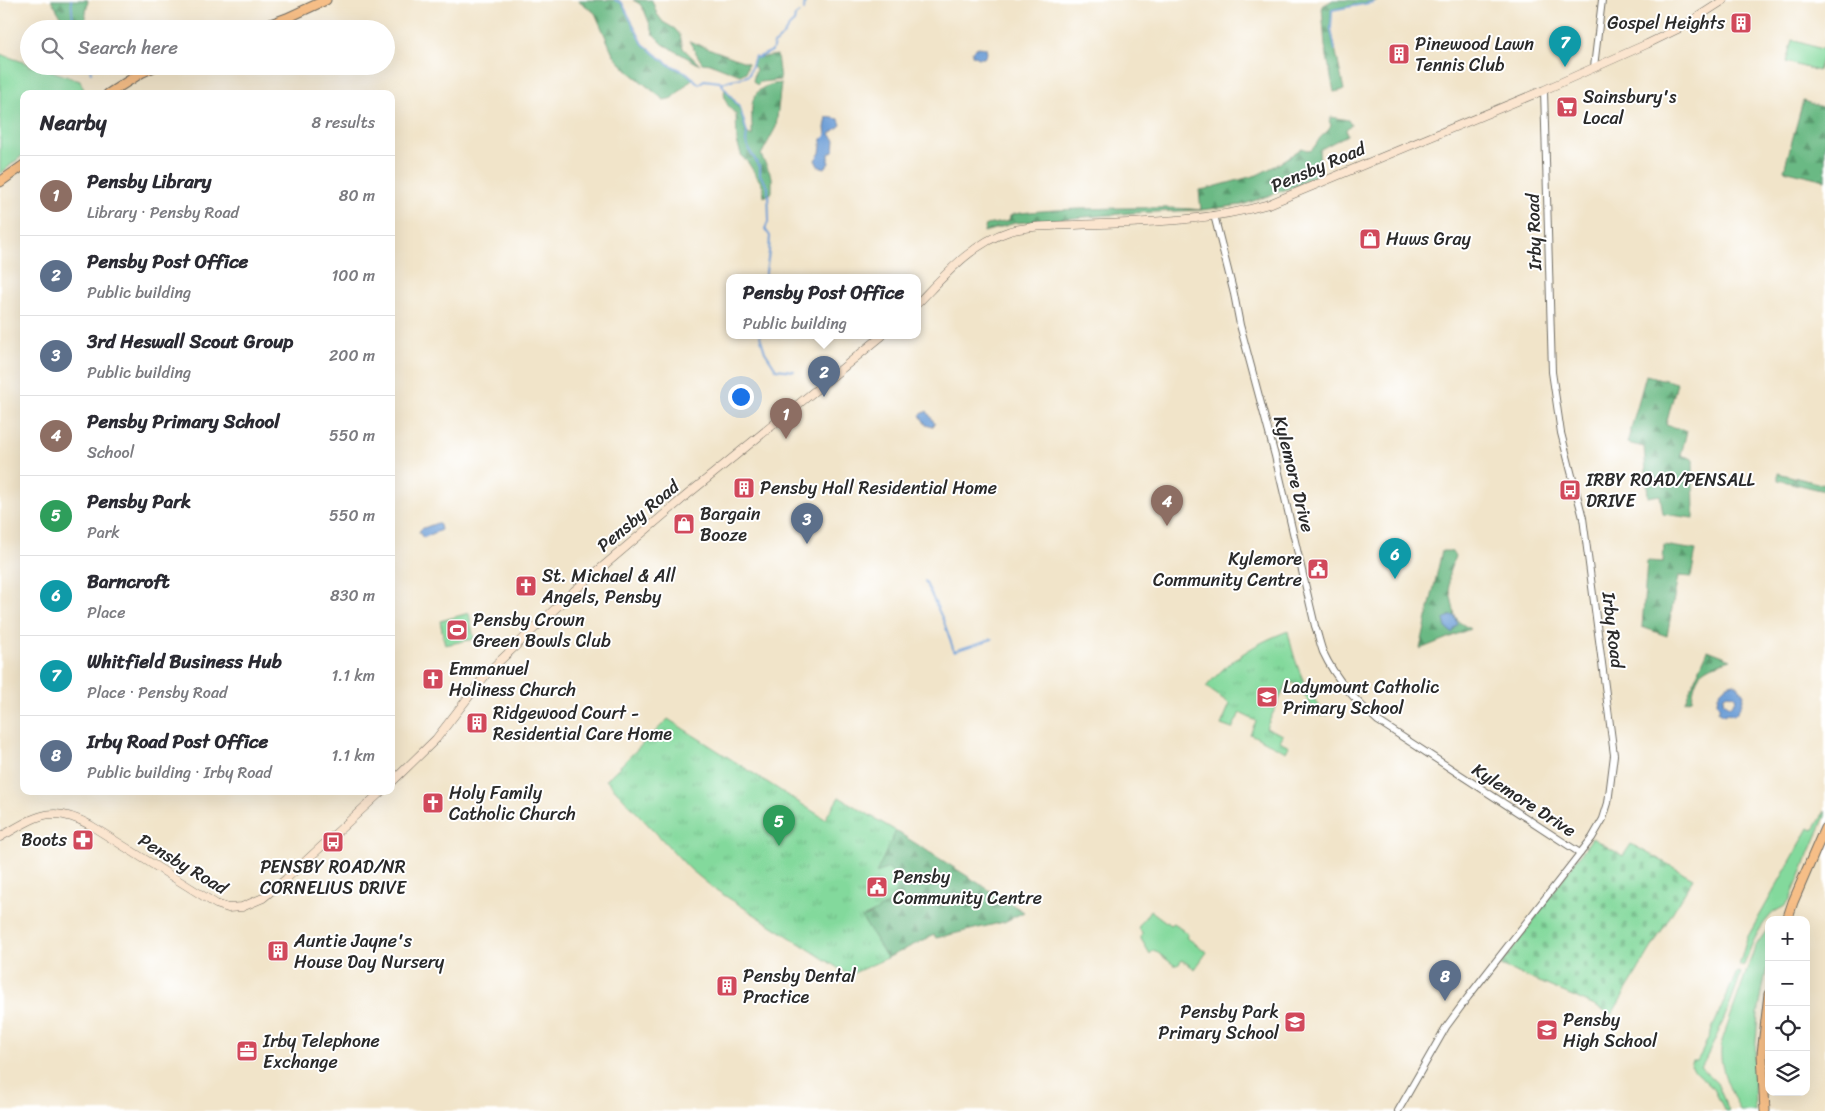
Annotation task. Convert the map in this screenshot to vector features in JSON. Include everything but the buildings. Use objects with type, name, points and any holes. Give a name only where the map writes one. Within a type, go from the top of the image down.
[{"type":"main road","points":[[278,20],[326,0]]},
{"type":"main road","name":"Pensby Road","points":[[921,300],[957,262],[983,244],[1011,231],[1033,227],[1174,221],[1242,212],[1269,204],[1544,90],[1682,27],[1724,0]]},
{"type":"main road","points":[[114,90],[138,75]]},
{"type":"main road","points":[[0,182],[20,168]]},
{"type":"main road","name":"Pensby Road","points":[[395,779],[436,739],[488,672],[574,590],[687,494],[878,339]]},
{"type":"main road","name":"Pensby Road","points":[[0,837],[26,822],[50,814],[64,814],[76,817],[216,904],[228,908],[242,907],[262,898],[286,879],[378,795]]},
{"type":"main road","points":[[1788,916],[1792,902],[1825,828]]},
{"type":"main road","points":[[1765,1111],[1762,1054],[1768,1006]]},
{"type":"street","points":[[1594,67],[1602,0]]},
{"type":"street","name":"Irby Road","points":[[1398,1111],[1446,1027],[1592,838],[1603,818],[1608,803],[1614,755],[1583,518],[1561,433],[1552,372],[1544,90]]},
{"type":"street","name":"Kylemore Drive","points":[[1214,215],[1240,325],[1275,456],[1311,610],[1322,651],[1331,667],[1343,686],[1378,721],[1580,853]]},
{"type":"green space","points":[[51,0],[88,0],[85,20],[64,20]]},
{"type":"green space","points":[[578,0],[619,0],[643,44],[668,64],[693,78],[673,98],[664,100],[627,70],[614,56],[595,13]]},
{"type":"green space","points":[[633,0],[652,0],[657,14],[663,22],[675,29],[680,35],[683,48],[700,65],[663,44],[654,35],[640,4]]},
{"type":"green space","points":[[1333,0],[1380,0],[1332,10],[1331,29],[1344,90],[1334,92],[1325,46],[1322,6]]},
{"type":"green space","points":[[1792,40],[1825,50],[1818,71],[1786,62]]},
{"type":"green space","points":[[689,41],[748,63],[746,72],[740,75],[712,64],[702,63]]},
{"type":"green space","points":[[0,54],[20,61],[20,75],[63,75],[80,81],[84,90],[20,90],[20,157],[0,174]]},
{"type":"green space","points":[[777,55],[780,80],[760,82],[757,85],[753,81],[756,69],[752,64],[755,56],[757,58]]},
{"type":"green space","points":[[781,83],[776,127],[761,155],[772,177],[772,192],[764,197],[763,186],[747,161],[742,157],[737,142],[736,114],[726,102],[724,92],[725,88],[740,108],[747,133],[752,136],[752,108],[756,94],[769,85]]},
{"type":"green space","points":[[1803,101],[1825,108],[1825,180],[1784,170]]},
{"type":"green space","points":[[1331,117],[1348,120],[1351,125],[1346,129],[1347,135],[1319,150],[1320,163],[1315,164],[1319,174],[1296,186],[1242,205],[1201,210],[1199,190],[1257,175],[1277,165],[1302,148],[1310,151],[1329,129]]},
{"type":"green space","points":[[1120,208],[1201,210],[1132,213],[1015,223],[984,232],[986,225],[1009,221],[1010,216],[1014,214],[1027,212]]},
{"type":"green space","points":[[1646,375],[1677,383],[1666,425],[1687,431],[1681,455],[1693,459],[1694,518],[1663,514],[1660,495],[1648,497],[1644,447],[1627,443]]},
{"type":"green space","points":[[1778,473],[1825,485],[1825,491],[1778,480]]},
{"type":"green space","points":[[1664,545],[1696,550],[1691,577],[1678,576],[1667,636],[1642,627],[1647,561],[1663,562]]},
{"type":"green space","points":[[1442,551],[1451,551],[1455,556],[1449,573],[1449,586],[1455,616],[1459,622],[1470,629],[1420,649]]},
{"type":"green space","name":"Pensby Crown Green Bowls Club","points":[[469,613],[474,639],[445,645],[440,621]]},
{"type":"green space","name":"Ladymount Catholic Primary School","points":[[1288,631],[1297,665],[1307,687],[1320,707],[1328,715],[1320,716],[1320,713],[1316,708],[1313,708],[1302,692],[1303,688],[1288,681],[1266,728],[1283,735],[1280,741],[1289,746],[1286,752],[1250,734],[1256,721],[1240,713],[1232,729],[1221,725],[1230,704],[1206,687],[1224,668],[1243,653],[1264,641]]},
{"type":"green space","points":[[1708,650],[1731,659],[1703,671],[1696,681],[1692,699],[1685,701]]},
{"type":"green space","points":[[668,719],[825,819],[839,797],[896,831],[876,873],[889,868],[896,878],[897,886],[895,893],[887,904],[862,918],[887,958],[849,975],[713,888],[690,869],[606,780]]},
{"type":"green space","points":[[1825,811],[1825,816],[1789,902],[1770,916],[1765,916],[1765,921],[1754,939],[1744,965],[1739,966],[1747,938],[1809,828],[1814,830]]},
{"type":"green space","points":[[896,831],[1024,912],[1004,922],[936,938],[934,935],[887,958],[862,918],[871,915],[875,874]]},
{"type":"green space","points":[[1592,838],[1623,856],[1631,844],[1693,878],[1612,1014],[1501,966]]},
{"type":"green space","points":[[1150,910],[1170,925],[1173,923],[1188,934],[1186,937],[1207,952],[1195,969],[1182,960],[1178,965],[1174,965],[1154,950],[1150,954],[1141,939],[1142,932],[1138,928]]},
{"type":"green space","points":[[1765,933],[1765,976],[1758,1014],[1754,1069],[1755,1111],[1740,1111],[1723,1069],[1721,1051],[1722,1041],[1755,947]]},
{"type":"green space","points":[[1737,972],[1741,973],[1732,998],[1701,1068],[1717,1083],[1729,1111],[1725,1111],[1714,1089],[1691,1066],[1693,1061],[1697,1061],[1702,1052]]},
{"type":"water","points":[[978,47],[986,48],[987,53],[984,58],[972,55],[972,51]]},
{"type":"water","points":[[827,117],[839,119],[841,125],[830,134],[835,140],[834,150],[829,154],[829,163],[825,168],[818,166],[815,160],[820,153],[822,139],[826,135]]},
{"type":"water","points":[[927,411],[935,424],[932,427],[926,425],[920,415]]},
{"type":"water","points":[[437,523],[440,525],[441,530],[423,538],[419,532],[421,529]]},
{"type":"water","points":[[1455,616],[1458,624],[1452,633],[1446,628],[1444,619]]},
{"type":"water","points":[[1734,683],[1738,685],[1744,695],[1734,715],[1727,713],[1724,715],[1718,711],[1720,706],[1717,703],[1717,699],[1721,690],[1727,685]],"holes":[[[1727,694],[1734,695],[1736,699],[1732,705],[1729,706],[1723,701],[1724,696]]]},
{"type":"waterway","points":[[71,0],[73,20]]},
{"type":"waterway","points":[[615,0],[622,3],[643,44],[668,64],[687,73],[699,84],[704,80],[720,82],[740,108],[747,133],[746,142],[760,167],[760,175],[768,187],[769,220],[765,229],[770,236],[766,274]]},
{"type":"waterway","points":[[804,10],[805,0]]},
{"type":"waterway","points":[[1335,50],[1331,29],[1332,10],[1374,2]]},
{"type":"waterway","points":[[722,84],[749,75],[755,56],[757,58],[772,51],[774,44],[794,22],[795,16],[799,13]]},
{"type":"waterway","points":[[761,339],[765,352],[776,369],[794,371]]},
{"type":"waterway","points":[[925,581],[944,622],[954,651],[992,639]]},
{"type":"place","name":"Gospel Heights","points":[[1741,23]]},
{"type":"place","name":"Pinewood Lawn Tennis Club","points":[[1399,54]]},
{"type":"place","name":"Whitfield Business Hub","points":[[1565,67]]},
{"type":"place","name":"Sainsbury's Local","points":[[1567,107]]},
{"type":"place","name":"Huws Gray","points":[[1370,239]]},
{"type":"place","name":"Pensby Post Office","points":[[824,397]]},
{"type":"place","name":"Pensby Library","points":[[786,439]]},
{"type":"place","name":"Pensby Hall Residential Home","points":[[744,488]]},
{"type":"place","name":"IRBY ROAD/PENSALL DRIVE","points":[[1570,490]]},
{"type":"place","name":"Bargain Booze","points":[[684,524]]},
{"type":"place","name":"Pensby Primary School","points":[[1167,526]]},
{"type":"place","name":"3rd Heswall Scout Group","points":[[807,544]]},
{"type":"place","name":"Kylemore Community Centre","points":[[1318,569]]},
{"type":"place","name":"Barncroft","points":[[1395,579]]},
{"type":"place","name":"St. Michael & All Angels, Pensby","points":[[526,586]]},
{"type":"place","name":"Pensby Crown Green Bowls Club","points":[[457,630]]},
{"type":"place","name":"Emmanuel Holiness Church","points":[[433,679]]},
{"type":"place","name":"Ladymount Catholic Primary School","points":[[1267,697]]},
{"type":"place","name":"Ridgewood Court - Residential Care Home","points":[[477,723]]},
{"type":"place","name":"Holy Family Catholic Church","points":[[433,803]]},
{"type":"place","name":"Boots","points":[[83,840]]},
{"type":"place","name":"PENSBY ROAD/NR CORNELIUS DRIVE","points":[[333,842]]},
{"type":"place","name":"Pensby Park","points":[[779,846]]},
{"type":"place","name":"Pensby Community Centre","points":[[877,887]]},
{"type":"place","name":"Auntie Jayne's House Day Nursery","points":[[278,951]]},
{"type":"place","name":"Pensby Dental Practice","points":[[727,986]]},
{"type":"place","name":"Irby Road Post Office","points":[[1445,1001]]},
{"type":"place","name":"Pensby Park Primary School","points":[[1295,1022]]},
{"type":"place","name":"Pensby High School","points":[[1547,1030]]},
{"type":"place","name":"Irby Telephone Exchange","points":[[247,1051]]}]
